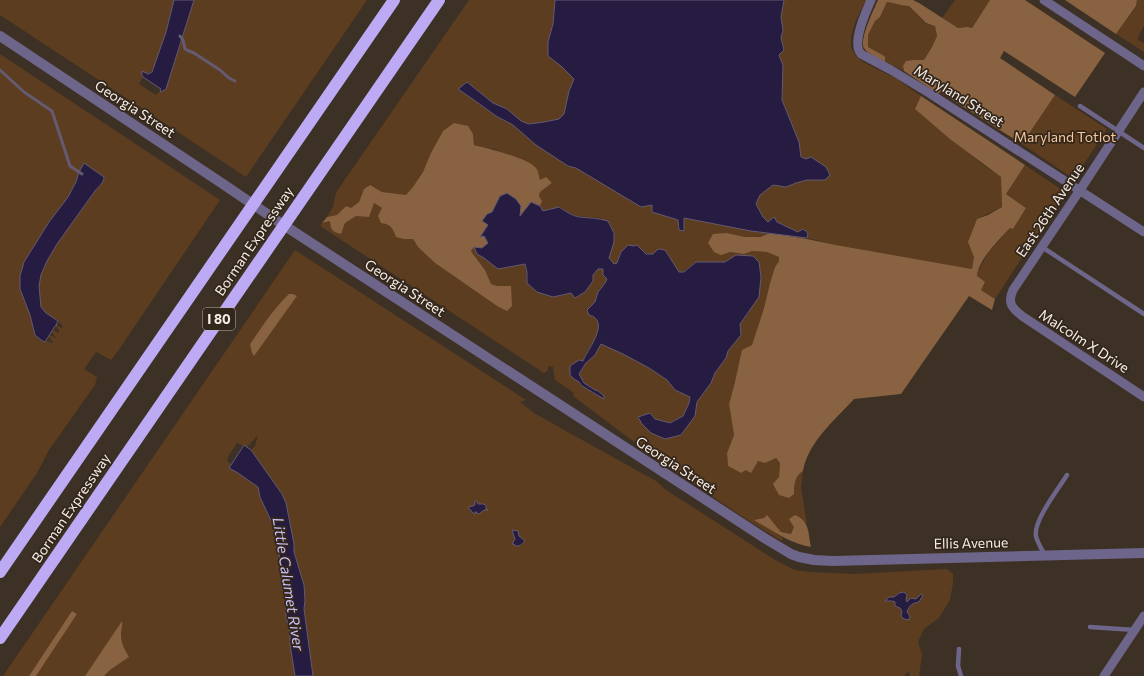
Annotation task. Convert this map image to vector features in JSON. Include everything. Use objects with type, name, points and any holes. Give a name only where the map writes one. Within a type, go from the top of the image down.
[{"type":"highway","name":"Borman Expressway","points":[[0,572],[394,0]]},
{"type":"highway","name":"Borman Expressway","points":[[0,638],[439,0]]},
{"type":"street","name":"Maryland Street","points":[[871,0],[858,36],[858,51],[864,56],[929,93],[1144,232]]},
{"type":"street","points":[[1044,0],[1144,66]]},
{"type":"street","name":"Georgia Street","points":[[0,36],[318,248],[766,539],[798,557]]},
{"type":"street","name":"East 26th Avenue","points":[[1011,304],[1010,295],[1013,290],[1144,92]]},
{"type":"street","name":"Malcolm X Drive","points":[[1011,304],[1022,316],[1144,397]]},
{"type":"street","name":"Ellis Avenue","points":[[798,557],[833,561],[1144,553]]},
{"type":"street","points":[[1104,676],[1143,619]]},
{"type":"lane","points":[[1080,106],[1144,148]]},
{"type":"lane","points":[[1042,247],[1144,314]]},
{"type":"lane","points":[[1045,556],[1037,538],[1036,530],[1048,503],[1067,475]]},
{"type":"lane","points":[[1090,627],[1135,630]]},
{"type":"lane","points":[[959,649],[958,666],[961,676]]},
{"type":"green space","points":[[0,0],[174,0],[168,28],[156,62],[148,74],[142,72],[143,77],[139,84],[156,95],[160,91],[161,92],[174,65],[194,0],[367,0],[246,177],[0,15]]},
{"type":"green space","points":[[469,0],[555,0],[553,24],[548,42],[548,56],[574,79],[569,91],[564,114],[559,119],[529,124],[521,121],[507,109],[493,103],[467,82],[458,89],[496,116],[513,125],[536,145],[568,166],[576,168],[641,206],[652,205],[653,212],[678,220],[679,230],[684,231],[684,218],[770,233],[758,237],[744,237],[727,233],[730,252],[744,254],[752,251],[767,252],[779,257],[779,261],[775,267],[752,345],[735,382],[729,404],[734,435],[727,453],[728,466],[741,473],[758,461],[765,463],[776,458],[780,463],[779,477],[773,485],[794,494],[794,487],[798,475],[803,471],[801,488],[807,524],[800,517],[791,534],[781,532],[776,525],[770,521],[764,519],[755,520],[783,538],[782,541],[749,521],[657,459],[573,396],[574,393],[555,380],[553,367],[549,366],[547,371],[544,373],[320,226],[322,223],[330,220],[332,230],[341,234],[345,223],[374,203],[382,208],[387,224],[404,239],[413,239],[418,247],[435,263],[497,306],[511,286],[497,286],[491,284],[485,270],[471,251],[474,247],[477,254],[498,269],[525,264],[527,283],[553,297],[571,293],[576,298],[585,292],[593,282],[593,275],[598,269],[604,269],[603,275],[608,278],[598,292],[595,302],[588,310],[599,324],[598,334],[587,352],[574,379],[582,386],[603,398],[604,396],[598,391],[584,383],[579,374],[586,363],[595,355],[601,344],[649,368],[667,380],[675,390],[690,397],[683,416],[669,423],[655,419],[650,413],[639,417],[651,433],[695,416],[697,402],[711,383],[715,373],[726,358],[728,351],[741,335],[740,324],[749,313],[736,255],[725,262],[696,262],[682,272],[679,272],[665,250],[650,254],[644,252],[637,245],[634,247],[628,245],[621,252],[617,263],[613,264],[609,258],[614,242],[601,218],[574,215],[559,207],[543,211],[540,206],[542,201],[539,196],[540,192],[552,183],[540,180],[527,161],[493,149],[474,145],[473,134],[443,131],[418,181],[406,196],[382,192],[369,185],[364,189],[359,202],[351,209],[346,206],[337,215],[327,217],[333,207],[337,191]]},
{"type":"green space","points":[[784,0],[866,0],[856,20],[851,36],[851,47],[855,55],[863,62],[897,79],[921,96],[916,109],[982,164],[1001,177],[1002,207],[977,219],[969,242],[974,257],[972,269],[836,245],[807,238],[808,233],[798,232],[777,222],[768,222],[763,217],[756,204],[760,195],[773,185],[786,187],[807,180],[825,180],[806,159],[801,157],[799,142],[782,100],[783,65],[779,55],[784,50],[781,38],[783,30],[781,17]]},
{"type":"green space","points":[[955,0],[990,0],[972,28],[958,28],[942,18]]},
{"type":"green space","points":[[1137,0],[1144,0],[1144,26],[1138,40],[1144,43],[1144,52],[1116,34],[1136,7]]},
{"type":"green space","points":[[887,2],[909,6],[925,23],[935,26],[937,36],[924,60],[914,60],[903,66],[904,71],[885,62],[881,54],[868,47],[868,35],[875,21],[880,17]]},
{"type":"green space","points":[[0,54],[220,200],[111,360],[96,352],[84,369],[97,377],[95,385],[49,450],[37,473],[0,527]],"holes":[[[84,163],[101,184],[78,213],[45,264],[41,273],[39,279],[39,300],[41,307],[63,327],[61,328],[57,325],[56,326],[59,333],[53,330],[52,332],[56,338],[50,335],[49,337],[53,343],[41,341],[35,335],[30,315],[20,289],[24,262],[49,222],[68,197]]]},
{"type":"green space","name":"Maryland Totlot","points":[[1055,95],[1107,129],[1074,179],[1022,144]]},
{"type":"green space","points":[[1025,165],[1065,192],[995,299],[980,289],[977,276],[978,271],[988,253],[1010,228],[1013,229],[1026,208],[1006,194]]},
{"type":"green space","points":[[295,250],[526,400],[520,402],[534,413],[656,481],[666,490],[777,561],[795,570],[854,574],[947,569],[953,574],[950,600],[939,618],[924,629],[918,642],[922,654],[919,676],[910,676],[909,672],[905,674],[905,676],[313,676],[304,609],[304,585],[294,552],[294,544],[286,503],[282,494],[251,450],[255,446],[258,435],[247,447],[237,443],[227,460],[231,465],[229,467],[258,487],[260,497],[273,525],[281,564],[282,588],[287,600],[286,618],[290,630],[290,644],[295,676],[104,676],[129,657],[122,641],[122,621],[85,676],[36,676],[77,614],[72,611],[29,676],[3,676]],"holes":[[[297,296],[254,355],[250,344],[262,327],[284,299]],[[484,504],[487,510],[479,513],[473,513],[469,506]],[[899,593],[907,602],[916,599],[921,594],[907,612],[909,620],[904,619],[901,616],[902,611],[897,604],[885,601]]]},
{"type":"shaded area","points":[[878,0],[913,0],[958,28],[972,28],[990,0],[1025,0],[1105,53],[1075,97],[1004,51],[1000,58],[1055,95],[1022,144],[940,92],[938,94],[904,71],[903,66],[906,61],[924,60],[937,36],[935,26],[926,23],[909,6],[887,2],[880,17],[875,21],[868,35],[868,47],[885,57],[885,62],[865,50],[863,44],[865,32]]},
{"type":"shaded area","points":[[1065,0],[1137,0],[1136,6],[1116,34]]},
{"type":"shaded area","points":[[921,96],[1025,165],[1006,194],[1026,208],[1013,229],[1010,228],[990,250],[978,270],[977,276],[985,282],[981,290],[995,299],[992,310],[969,296],[901,394],[854,399],[823,432],[810,450],[803,471],[797,478],[794,494],[789,498],[779,495],[773,484],[779,477],[780,463],[776,458],[765,463],[758,461],[751,473],[746,470],[741,473],[728,466],[727,453],[734,435],[729,404],[742,350],[752,345],[779,257],[767,252],[752,251],[744,254],[730,252],[721,255],[714,252],[708,243],[713,234],[727,233],[745,237],[760,237],[770,233],[972,269],[974,257],[968,242],[977,219],[1002,207],[1001,177],[950,139],[915,109]]},
{"type":"shaded area","points":[[454,123],[468,126],[473,134],[474,145],[507,154],[532,164],[538,172],[540,180],[546,177],[552,183],[540,192],[539,196],[542,201],[540,206],[531,202],[520,216],[500,196],[481,237],[484,236],[488,243],[482,248],[474,247],[471,251],[485,270],[491,284],[497,286],[511,286],[512,306],[507,311],[497,306],[435,263],[418,247],[413,239],[396,237],[391,227],[387,224],[381,223],[378,216],[382,208],[374,203],[369,217],[356,216],[345,223],[341,234],[332,230],[330,221],[322,223],[327,217],[337,215],[346,206],[351,208],[359,202],[364,189],[370,185],[382,192],[406,195],[423,172],[443,131]]},
{"type":"shaded area","points":[[289,294],[297,296],[254,356],[250,344],[273,311]]},
{"type":"shaded area","points":[[767,515],[781,532],[791,534],[794,527],[789,519],[795,515],[800,518],[808,528],[811,547],[788,540],[754,520],[764,518]]},
{"type":"shaded area","points":[[72,611],[77,614],[36,676],[29,676]]},
{"type":"shaded area","points":[[122,621],[122,641],[129,657],[104,676],[85,676]]},
{"type":"water","points":[[174,0],[194,0],[166,89],[161,92],[161,89],[143,77],[142,71],[148,74],[152,72],[166,32]]},
{"type":"water","points":[[555,0],[784,0],[781,17],[783,30],[781,38],[784,50],[779,55],[783,65],[782,100],[799,142],[801,157],[806,159],[811,157],[826,167],[830,175],[825,180],[807,180],[786,187],[773,185],[760,195],[756,204],[763,217],[768,222],[774,217],[777,222],[798,232],[803,229],[808,233],[807,238],[751,231],[684,218],[684,231],[679,230],[678,220],[652,212],[652,205],[641,207],[576,168],[568,166],[536,145],[513,125],[496,116],[458,89],[467,82],[493,103],[507,109],[521,121],[529,124],[559,119],[564,114],[569,91],[574,79],[548,56],[548,42],[553,24]]},
{"type":"water","points":[[84,163],[104,177],[104,179],[57,244],[41,275],[39,286],[41,307],[46,313],[58,321],[57,325],[45,342],[35,335],[30,315],[20,289],[20,276],[24,262],[49,222],[68,197]]},
{"type":"water","points":[[507,193],[516,199],[521,206],[520,216],[531,202],[540,206],[543,211],[559,207],[577,216],[608,221],[614,233],[614,242],[609,258],[614,264],[617,263],[621,252],[628,245],[637,245],[646,254],[653,254],[658,249],[665,250],[679,272],[684,272],[696,262],[725,262],[736,255],[753,256],[759,262],[761,277],[759,297],[740,324],[741,335],[728,351],[726,358],[715,373],[711,383],[697,402],[695,416],[681,435],[665,439],[651,433],[642,424],[638,417],[650,413],[655,419],[670,423],[683,416],[689,403],[690,397],[675,390],[667,380],[649,368],[601,344],[595,355],[586,363],[579,374],[584,383],[598,391],[604,396],[604,399],[582,386],[570,375],[570,366],[579,360],[583,361],[597,333],[598,322],[594,317],[589,315],[587,310],[595,302],[598,292],[607,279],[603,275],[603,269],[598,269],[593,275],[593,281],[585,292],[575,298],[571,293],[553,297],[537,292],[527,283],[525,264],[498,269],[477,254],[474,247],[482,248],[488,243],[484,236],[480,237],[488,225],[482,221],[487,214],[492,212],[500,196]]},
{"type":"water","name":"Little Calumet River","points":[[244,445],[251,450],[282,494],[286,503],[294,544],[294,552],[304,585],[304,609],[313,676],[295,676],[290,644],[290,630],[286,618],[287,600],[282,588],[281,564],[273,525],[260,497],[258,487],[229,468]]},
{"type":"water","points":[[475,501],[477,501],[478,504],[484,504],[488,510],[484,510],[479,514],[476,512],[475,514],[473,513],[468,507],[475,505]]},
{"type":"water","points":[[512,530],[518,531],[519,536],[525,541],[521,545],[515,546],[512,544],[515,539]]},
{"type":"water","points":[[904,592],[907,595],[907,602],[911,598],[916,599],[921,594],[923,595],[919,602],[911,605],[909,608],[907,612],[910,616],[909,620],[904,619],[901,616],[902,611],[900,608],[895,606],[895,602],[885,601],[889,597],[894,597],[899,593]]},
{"type":"waterway","points":[[180,36],[183,40],[185,49],[194,53],[235,81]]},
{"type":"waterway","points":[[0,70],[24,92],[52,111],[70,166],[82,174]]}]
